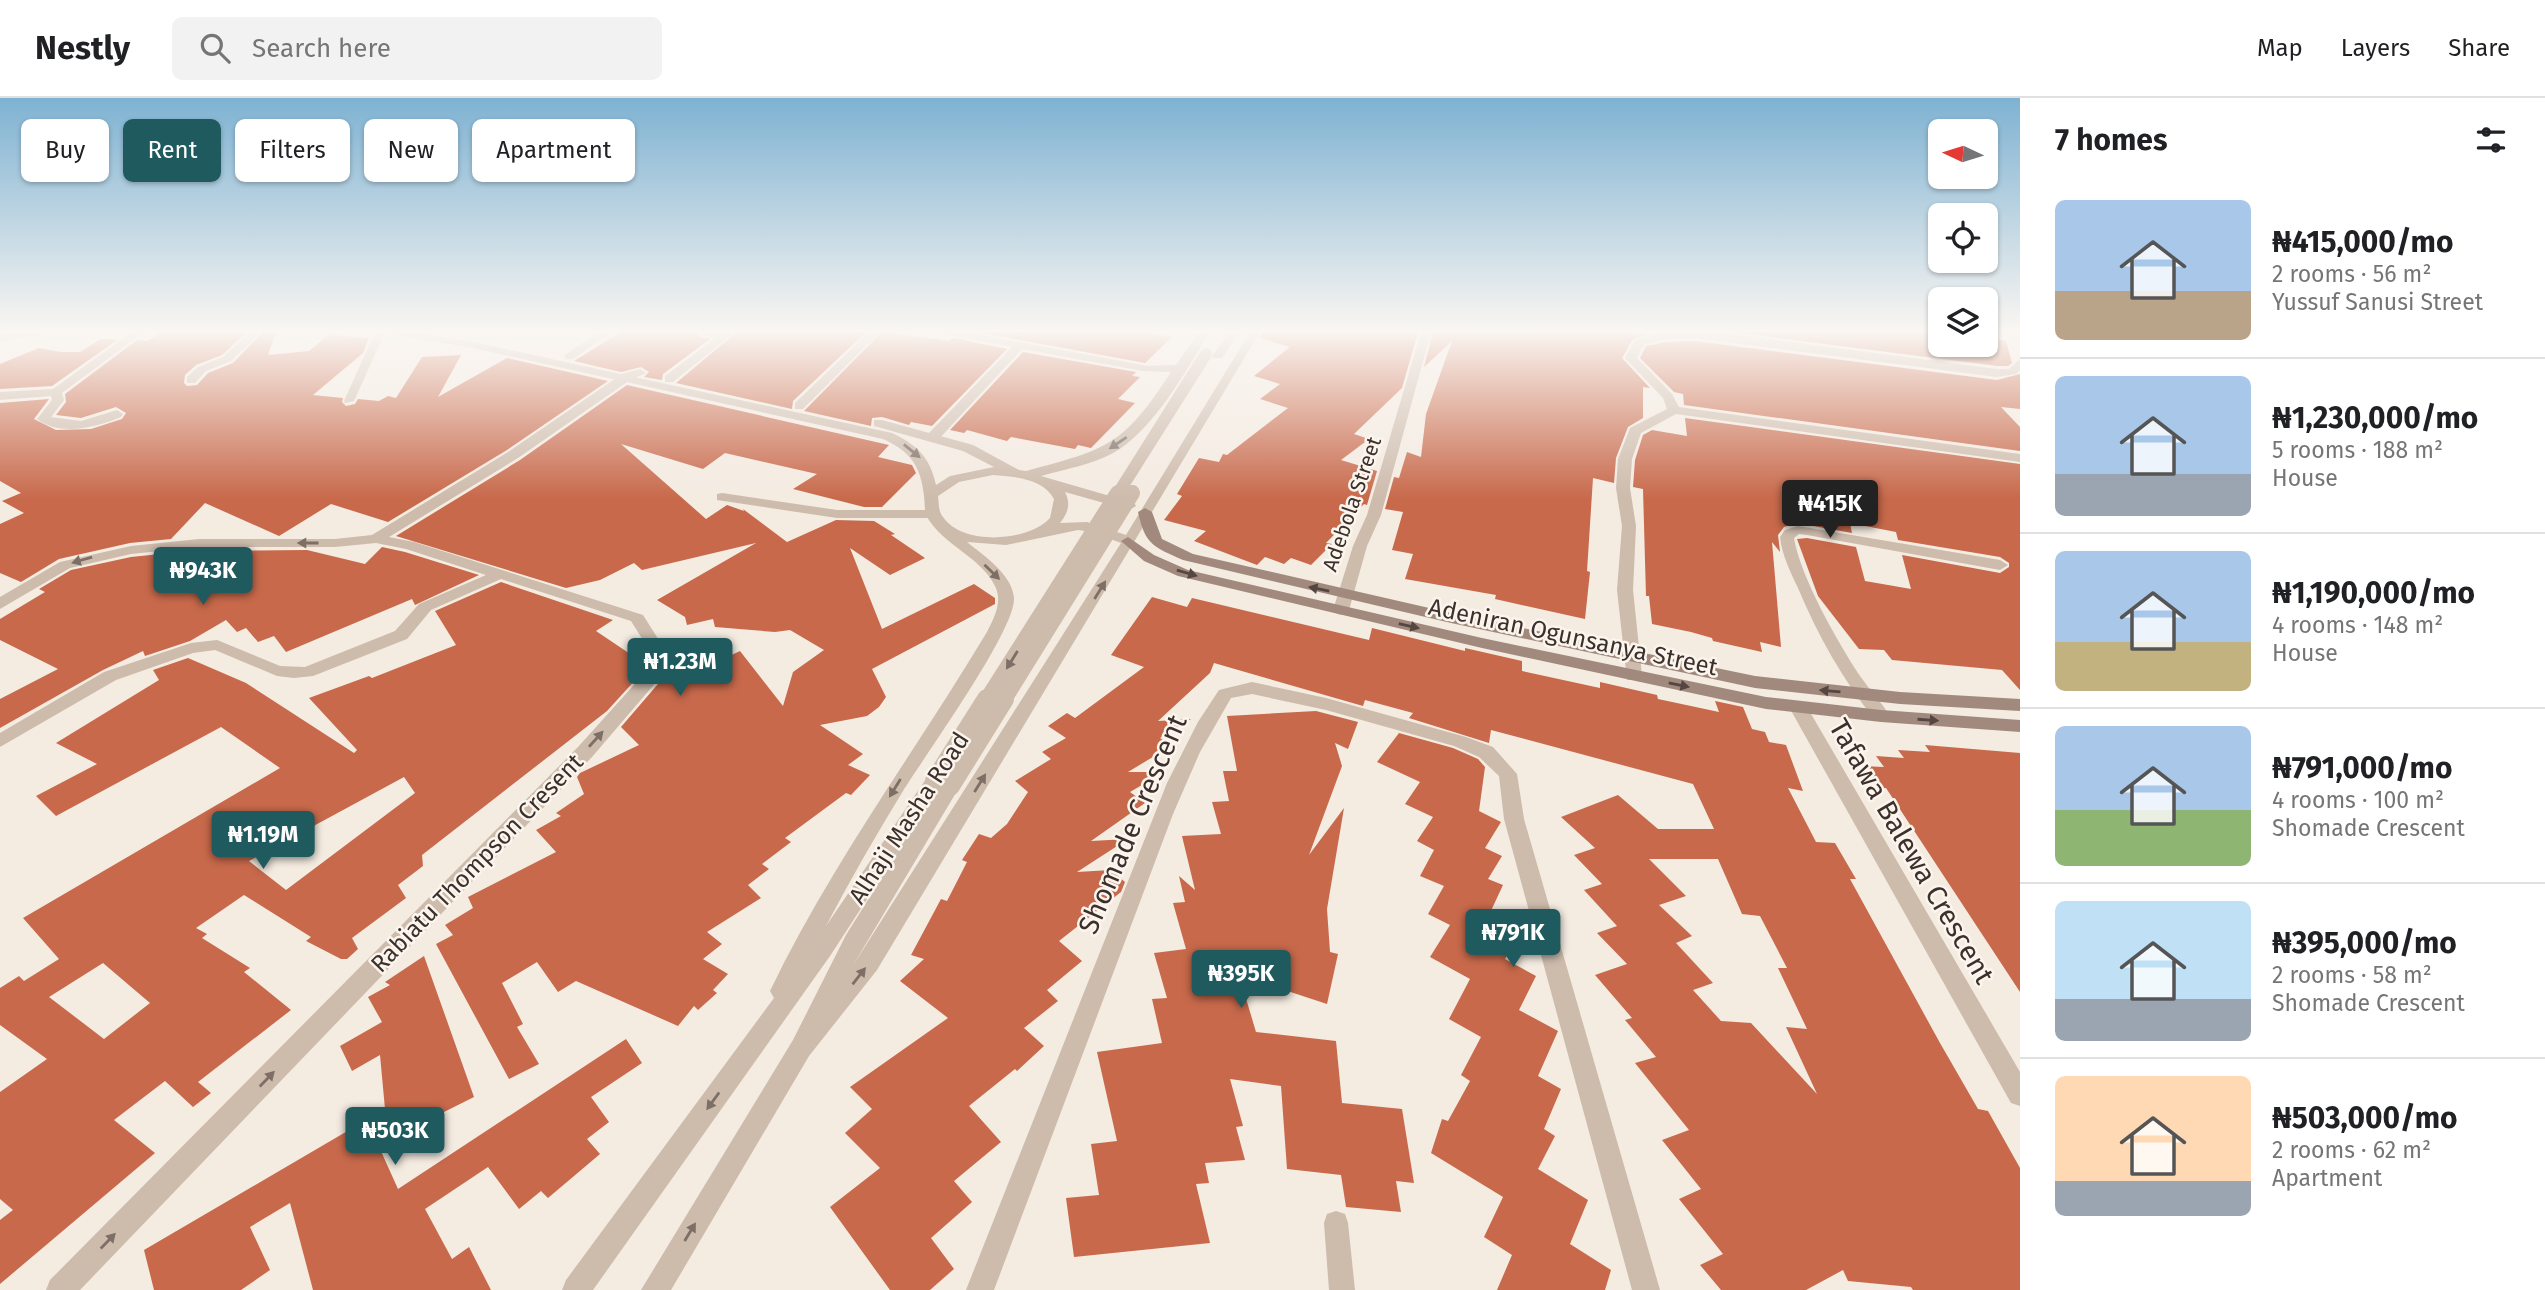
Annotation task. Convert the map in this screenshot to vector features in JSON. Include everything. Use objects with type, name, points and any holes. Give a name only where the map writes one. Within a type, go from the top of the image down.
[{"type":"main road","name":"Adeniran Ogunsanya Street","points":[[1145,512],[1152,536],[1161,545],[1180,555],[1342,602],[1633,676],[1798,707],[2020,726]]},
{"type":"main road","name":"Adeniran Ogunsanya Street","points":[[1128,541],[1149,558],[1184,573],[1755,682],[1862,694],[2020,705]]},
{"type":"street","points":[[0,396],[56,392],[62,388]]},
{"type":"street","name":"Rabiatu Thompson Cresent","points":[[376,539],[513,455],[614,388]]},
{"type":"street","points":[[686,388],[887,436],[916,450],[924,462],[938,520],[953,540],[995,574],[1003,584],[1006,606],[969,675],[896,786],[830,895],[753,1046]]},
{"type":"street","points":[[709,388],[933,437],[968,448],[1021,474],[1145,512]]},
{"type":"street","points":[[799,407],[819,388]]},
{"type":"street","points":[[933,437],[980,388]]},
{"type":"street","points":[[931,494],[955,480],[973,474],[1021,474],[1082,461],[1111,449],[1134,432],[1165,388]]},
{"type":"street","name":"Alhaji Masha Road","points":[[655,1290],[801,1048],[854,941],[943,784],[1192,388]]},
{"type":"street","points":[[801,1048],[869,963],[1221,388]]},
{"type":"street","name":"Adebola Street","points":[[1342,602],[1374,515],[1410,388]]},
{"type":"street","points":[[1659,388],[1675,410]]},
{"type":"street","points":[[56,392],[58,400],[43,419],[86,426],[117,414]]},
{"type":"street","points":[[1633,676],[1625,590],[1629,526],[1623,488],[1625,459],[1635,431],[1675,410],[2020,458]]},
{"type":"street","points":[[1032,536],[1049,527],[1059,516],[1062,504],[1058,492],[1045,482]]},
{"type":"street","points":[[722,497],[836,514],[938,520],[960,535],[983,540],[1009,540],[1077,524],[1091,526],[1128,541]]},
{"type":"street","points":[[1881,716],[1862,694],[1836,655],[1789,551],[1787,537],[1797,529],[2000,565]]},
{"type":"street","name":"Rabiatu Thompson Cresent","points":[[0,604],[65,565],[131,550],[199,543],[376,539],[409,545],[637,618],[654,645],[660,667],[625,708],[457,885],[60,1290]]},
{"type":"street","points":[[0,741],[110,676],[191,648],[217,645],[277,671],[307,672],[401,635],[425,607],[498,575]]},
{"type":"street","name":"Shomade Crescent","points":[[980,1290],[1007,1212],[1175,788],[1209,717],[1225,694],[1252,688],[1326,704],[1461,741],[1486,752],[1508,774],[1514,819],[1646,1290]]},
{"type":"street","name":"Tafawa Balewa Crescent","points":[[1798,707],[2020,1095]]},
{"type":"street","name":"Alhaji Masha Road","points":[[576,1290],[943,784]]},
{"type":"lane","points":[[349,401],[355,388]]},
{"type":"lane","points":[[1336,1223],[1342,1290]]},
{"type":"building","points":[[73,388],[322,388],[313,395],[343,398],[342,402],[346,406],[355,404],[358,399],[379,401],[388,396],[396,398],[403,388],[443,388],[438,397],[455,388],[598,388],[507,450],[388,522],[331,504],[279,536],[205,503],[171,539],[130,543],[59,559],[21,582],[0,573],[0,524],[24,513],[2,501],[21,493],[0,481],[0,403],[49,399],[34,419],[56,430],[91,429],[122,419],[126,413],[116,407],[81,418],[56,415],[66,402],[65,394]]},
{"type":"building","points":[[623,388],[638,388],[889,445],[878,457],[912,465],[916,473],[882,507],[864,507],[793,489],[817,474],[725,453],[703,469],[621,444],[706,519],[727,505],[744,511],[743,509],[787,542],[836,520],[874,521],[895,534],[891,535],[925,558],[890,575],[850,548],[882,629],[974,584],[995,598],[995,604],[872,669],[886,697],[879,707],[867,716],[820,725],[863,754],[848,765],[870,775],[851,795],[846,793],[785,838],[791,842],[762,864],[769,869],[748,885],[761,898],[707,932],[722,944],[703,959],[728,974],[713,990],[717,993],[698,1010],[694,1006],[678,1026],[576,981],[558,992],[537,962],[502,983],[523,1024],[517,1027],[539,1064],[509,1079],[436,944],[453,935],[445,925],[473,908],[468,897],[556,852],[536,830],[561,816],[556,813],[584,794],[577,777],[580,773],[639,745],[621,727],[664,677],[673,683],[740,651],[783,706],[793,672],[824,650],[790,630],[775,632],[715,627],[713,619],[687,625],[685,617],[657,600],[756,543],[642,570],[634,563],[600,580],[566,588],[396,536],[520,460]]},
{"type":"building","points":[[697,388],[807,388],[793,401],[792,409]]},
{"type":"building","points":[[827,388],[969,388],[932,426],[911,422],[909,425],[882,417],[872,418],[871,426],[804,411]]},
{"type":"building","points":[[990,388],[1129,388],[1118,399],[1135,403],[1091,448],[1078,445],[1075,449],[1011,437],[1007,441],[967,430],[964,433],[950,430]]},
{"type":"building","points":[[1275,388],[1402,388],[1354,434],[1369,439],[1341,460],[1377,471],[1367,505],[1364,504],[1326,543],[1332,544],[1311,565],[1291,558],[1284,564],[1265,557],[1257,565],[1194,541],[1206,531],[1164,520],[1182,496],[1177,494],[1199,458],[1219,462],[1223,454],[1227,455],[1288,408],[1260,399]]},
{"type":"building","points":[[1435,388],[1643,388],[1643,418],[1628,427],[1616,458],[1614,483],[1593,478],[1587,571],[1590,572],[1585,619],[1495,599],[1496,595],[1405,579],[1413,554],[1392,550],[1403,512],[1385,509],[1394,477],[1399,478],[1407,452],[1421,457],[1426,414]]},
{"type":"building","points":[[1670,388],[2020,388],[2020,409],[2001,407],[2020,427],[2020,451],[1684,405],[1683,394]]},
{"type":"building","points":[[1685,418],[2020,464],[2020,690],[2002,670],[1892,660],[1884,650],[1859,649],[1818,596],[1797,539],[1807,538],[1856,547],[1865,581],[1911,589],[1902,555],[2000,573],[2009,567],[2009,563],[2000,557],[1898,540],[1896,532],[1850,523],[1852,533],[1797,523],[1784,527],[1778,535],[1780,552],[1772,542],[1781,647],[1760,642],[1762,652],[1652,624],[1649,596],[1646,596],[1643,489],[1633,487],[1635,460],[1643,435],[1652,430],[1687,436]]},
{"type":"building","points":[[382,547],[479,575],[415,605],[412,599],[286,652],[274,636],[258,642],[246,628],[237,632],[226,620],[190,641],[145,656],[143,651],[103,670],[0,728],[0,699],[58,669],[0,640],[0,619],[45,592],[39,589],[71,570],[131,557],[189,551],[307,550],[365,564]]},
{"type":"building","points":[[501,582],[613,620],[596,631],[648,666],[607,711],[422,855],[423,866],[398,885],[406,898],[352,938],[358,949],[347,959],[341,959],[306,941],[311,937],[244,895],[196,928],[207,934],[202,938],[250,968],[244,972],[291,1010],[198,1082],[211,1093],[193,1107],[165,1081],[114,1120],[155,1153],[0,1284],[0,1220],[13,1210],[0,1199],[0,1092],[47,1059],[0,1025],[0,988],[19,976],[24,981],[59,959],[23,918],[280,768],[221,727],[56,816],[36,796],[97,764],[56,743],[159,680],[153,670],[188,658],[246,683],[354,753],[357,750],[309,698],[369,676],[372,678],[456,645],[435,611]],"holes":[[[404,777],[415,793],[286,890],[249,861]],[[103,963],[150,1003],[104,1039],[49,997]]]},
{"type":"building","points":[[1152,597],[1187,607],[1192,598],[1369,640],[1372,628],[1465,651],[1465,648],[1522,661],[1522,671],[1600,688],[1600,682],[1657,695],[1658,699],[1719,712],[1715,701],[1743,707],[1752,729],[1765,732],[1769,742],[1786,745],[1803,791],[1788,788],[1816,842],[1835,843],[1856,879],[1850,879],[1940,1043],[1978,1109],[1988,1111],[2020,1168],[2020,1290],[1913,1290],[1911,1287],[1848,1281],[1843,1270],[1806,1290],[1721,1290],[1700,1265],[1723,1254],[1679,1199],[1701,1189],[1662,1140],[1689,1130],[1635,1063],[1656,1057],[1625,1020],[1632,1018],[1595,975],[1627,964],[1597,933],[1617,926],[1584,890],[1602,884],[1574,855],[1595,848],[1561,817],[1618,795],[1658,829],[1714,829],[1693,784],[1491,730],[1489,743],[1409,718],[1413,713],[1365,700],[1363,706],[1214,663],[1210,673],[1158,721],[1191,719],[1160,738],[1171,746],[1128,772],[1164,772],[1130,792],[1145,803],[1091,841],[1128,839],[1077,872],[1111,870],[1125,882],[1121,892],[1059,941],[1082,961],[1047,990],[1058,1001],[1024,1028],[1044,1046],[1017,1071],[1015,1069],[969,1106],[1001,1142],[954,1181],[972,1202],[931,1238],[954,1269],[930,1290],[890,1290],[830,1207],[880,1168],[845,1133],[872,1109],[850,1087],[948,1018],[900,981],[924,959],[911,955],[941,899],[947,901],[967,862],[962,860],[979,834],[991,838],[1007,824],[1028,792],[1015,781],[1051,759],[1042,752],[1066,738],[1048,726],[1067,713],[1075,718],[1144,667],[1111,655]],"holes":[[[1649,859],[1718,859],[1742,914],[1760,916],[1787,968],[1778,968],[1807,1029],[1786,1027],[1817,1094],[1751,1023],[1721,1021],[1693,990],[1713,983],[1676,943],[1692,936],[1659,905],[1686,896]]]},
{"type":"building","points":[[1316,711],[1358,722],[1348,749],[1335,743],[1342,766],[1309,855],[1344,808],[1327,909],[1330,952],[1338,954],[1327,1004],[1239,975],[1256,1032],[1336,1041],[1342,1103],[1402,1109],[1414,1183],[1396,1181],[1401,1212],[1346,1207],[1341,1175],[1287,1169],[1281,1086],[1230,1079],[1243,1126],[1236,1127],[1245,1160],[1205,1163],[1209,1183],[1196,1184],[1210,1243],[1074,1257],[1066,1198],[1099,1195],[1091,1144],[1117,1141],[1097,1052],[1162,1043],[1152,999],[1167,998],[1154,953],[1186,949],[1173,903],[1185,902],[1179,876],[1195,890],[1182,836],[1221,834],[1212,802],[1229,801],[1223,771],[1237,771],[1227,716]]},
{"type":"building","points":[[1399,733],[1453,748],[1478,759],[1485,767],[1479,811],[1501,822],[1485,848],[1502,856],[1488,879],[1503,885],[1489,915],[1520,930],[1505,959],[1536,976],[1519,1010],[1558,1031],[1538,1076],[1561,1089],[1544,1129],[1555,1136],[1538,1169],[1588,1200],[1570,1244],[1611,1270],[1605,1290],[1497,1290],[1512,1255],[1484,1237],[1503,1197],[1431,1153],[1442,1119],[1448,1121],[1470,1081],[1461,1075],[1481,1037],[1449,1019],[1470,979],[1430,957],[1450,925],[1428,914],[1444,886],[1420,876],[1434,850],[1417,841],[1433,817],[1405,804],[1420,782],[1377,762]]},
{"type":"building","points":[[1925,745],[2020,753],[2020,992],[1886,788],[1877,788],[1862,766],[1884,767],[1876,756],[1904,758],[1898,750],[1930,752]]},
{"type":"building","points":[[424,956],[474,1097],[408,1130],[380,1149],[398,1189],[626,1039],[642,1063],[591,1097],[609,1122],[587,1139],[600,1154],[548,1198],[541,1191],[519,1209],[488,1167],[425,1209],[452,1259],[469,1247],[491,1290],[313,1290],[290,1203],[250,1227],[270,1270],[241,1290],[154,1290],[144,1250],[385,1109],[380,1055],[352,1071],[340,1046],[382,1022],[368,997],[390,985],[385,982]]}]
